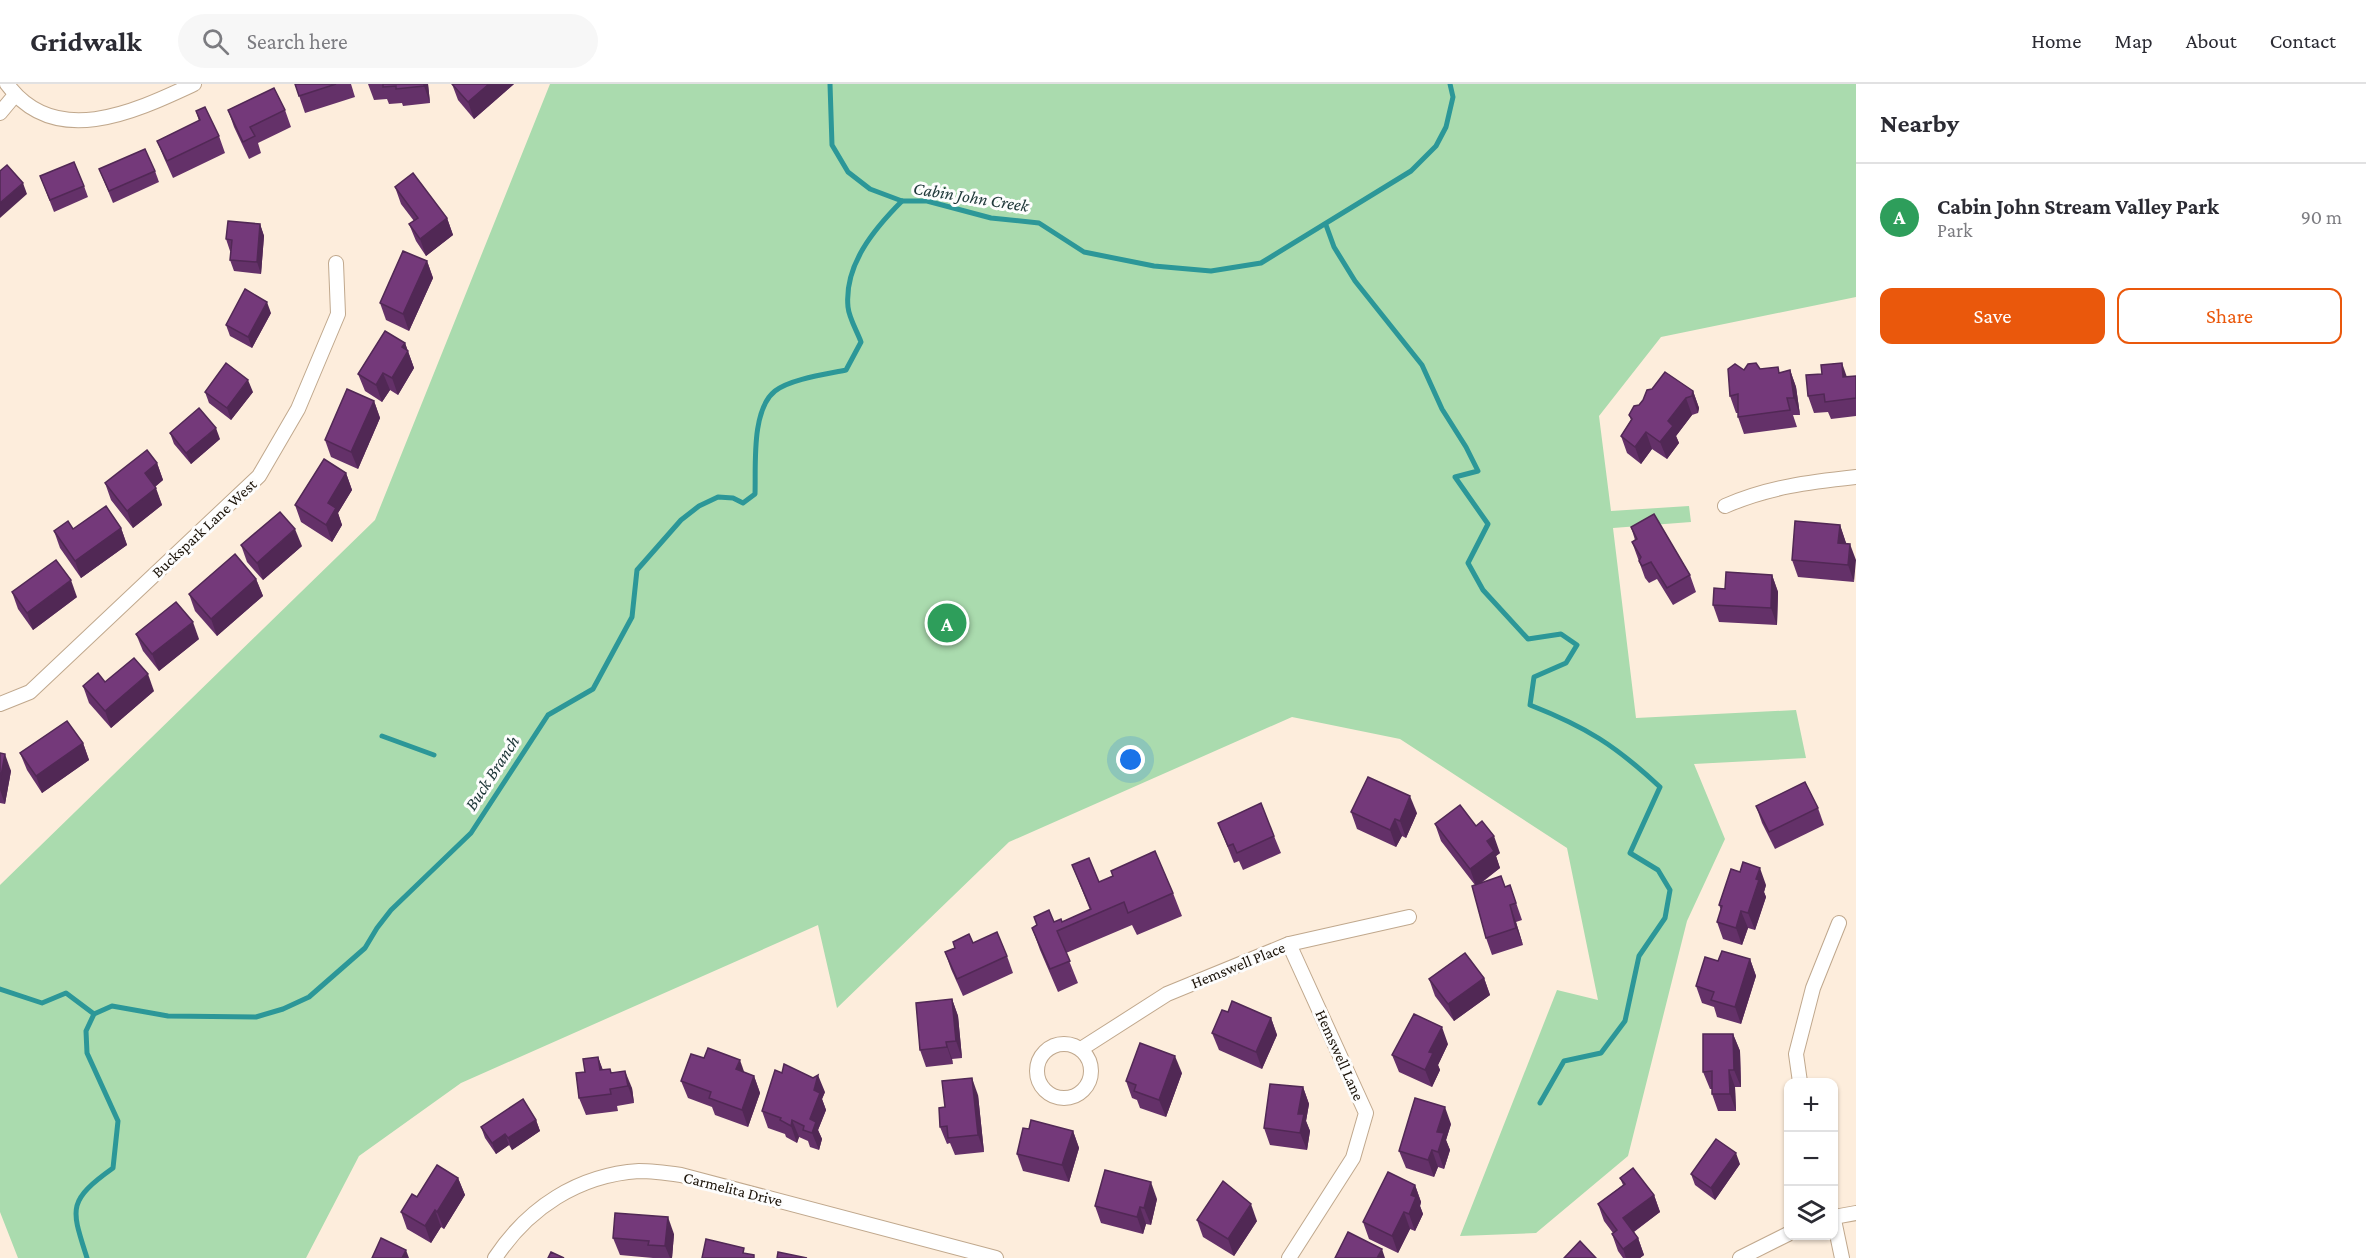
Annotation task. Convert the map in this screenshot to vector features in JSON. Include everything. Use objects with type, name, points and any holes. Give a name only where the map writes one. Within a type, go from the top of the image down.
[{"type":"street","points":[[0,113],[11,90],[39,112],[64,120],[109,119],[194,84]]},
{"type":"street","name":"Buckspark Lane West","points":[[0,704],[30,692],[259,476],[298,409],[338,314],[336,263]]},
{"type":"street","points":[[1725,506],[1750,495],[1784,485],[1856,477]]},
{"type":"street","name":"Hemswell Place","points":[[1080,1049],[1167,994],[1289,944],[1409,917]]},
{"type":"street","points":[[1799,1078],[1796,1054],[1813,988],[1839,923]]},
{"type":"street","name":"Hemswell Lane","points":[[1289,944],[1366,1113],[1353,1158],[1289,1258]]},
{"type":"street","points":[[1058,1044],[1080,1049],[1089,1061],[1088,1084],[1083,1090],[1069,1098],[1062,1098],[1047,1092],[1038,1080],[1037,1065],[1040,1057],[1058,1044]]},
{"type":"street","name":"Carmelita Drive","points":[[495,1258],[508,1238],[530,1215],[562,1193],[601,1177],[640,1171],[681,1175],[996,1258]]},
{"type":"street","points":[[1838,1218],[1856,1213]]},
{"type":"street","points":[[1740,1258],[1784,1236]]},
{"type":"street","points":[[1838,1240],[1842,1258]]},
{"type":"green space","points":[[550,84],[1856,84],[1856,297],[1661,337],[1599,416],[1611,511],[1689,506],[1691,522],[1613,528],[1636,718],[1796,710],[1806,758],[1694,764],[1725,839],[1687,921],[1628,1156],[1536,1233],[1460,1236],[1557,990],[1598,1000],[1567,848],[1400,739],[1292,717],[1009,842],[837,1008],[818,925],[461,1083],[359,1156],[306,1258],[18,1258],[0,1212],[0,885],[375,520]]},
{"type":"building","points":[[295,84],[336,84],[299,96]]},
{"type":"building","points":[[383,84],[424,84],[424,86],[396,89],[396,86],[383,87]]},
{"type":"building","points":[[452,84],[489,84],[468,102]]},
{"type":"building","points":[[274,88],[285,110],[250,127],[255,136],[243,142],[228,110]]},
{"type":"building","points":[[205,107],[219,136],[167,161],[157,141],[200,120],[196,111]]},
{"type":"building","points":[[145,149],[155,171],[109,191],[99,169]]},
{"type":"building","points":[[74,162],[84,186],[50,200],[40,176]]},
{"type":"building","points":[[7,165],[23,183],[0,203],[0,171]]},
{"type":"building","points":[[413,173],[447,218],[420,239],[409,224],[418,218],[395,187]]},
{"type":"building","points":[[228,221],[260,224],[257,262],[230,260],[232,240],[226,239]]},
{"type":"building","points":[[403,251],[427,261],[403,314],[380,303]]},
{"type":"building","points":[[245,289],[267,302],[248,337],[226,325]]},
{"type":"building","points":[[385,331],[405,343],[402,347],[408,351],[392,378],[383,373],[376,385],[358,374]]},
{"type":"building","points":[[226,363],[248,380],[227,408],[205,392]]},
{"type":"building","points":[[1756,363],[1760,369],[1778,367],[1779,373],[1790,370],[1794,398],[1787,398],[1790,410],[1738,417],[1738,394],[1730,396],[1728,369],[1735,364],[1744,370],[1748,364]]},
{"type":"building","points":[[1842,363],[1843,377],[1856,376],[1856,398],[1825,402],[1824,394],[1808,396],[1806,375],[1822,374],[1821,365]]},
{"type":"building","points":[[1665,372],[1693,391],[1692,396],[1686,398],[1668,421],[1673,426],[1660,442],[1646,432],[1635,447],[1621,436],[1632,419],[1629,415],[1634,406],[1639,405],[1643,400],[1647,390],[1652,389]]},
{"type":"building","points":[[347,389],[374,401],[351,452],[325,440]]},
{"type":"building","points":[[199,408],[216,428],[186,453],[170,433]]},
{"type":"building","points":[[147,450],[157,463],[145,473],[156,488],[127,511],[105,483]]},
{"type":"building","points":[[324,459],[346,473],[328,503],[336,508],[326,525],[295,505]]},
{"type":"building","points":[[106,506],[121,528],[75,561],[54,531],[68,521],[73,529]]},
{"type":"building","points":[[280,512],[295,529],[257,563],[241,545]]},
{"type":"building","points":[[1654,514],[1690,575],[1667,588],[1651,562],[1642,566],[1639,561],[1641,557],[1632,542],[1637,539],[1631,527]]},
{"type":"building","points":[[1795,521],[1840,525],[1838,543],[1850,544],[1848,565],[1792,560]]},
{"type":"building","points":[[235,554],[256,579],[211,619],[189,594]]},
{"type":"building","points":[[56,560],[71,580],[27,613],[12,592]]},
{"type":"building","points":[[1726,572],[1772,575],[1771,608],[1713,605],[1714,588],[1725,589]]},
{"type":"building","points":[[176,602],[193,622],[152,654],[136,634]]},
{"type":"building","points":[[134,658],[148,674],[105,711],[83,686],[98,673],[105,682]]},
{"type":"building","points":[[67,721],[83,743],[36,776],[20,753]]},
{"type":"building","points":[[0,753],[5,754],[0,781]]},
{"type":"building","points":[[1368,777],[1410,796],[1400,821],[1395,819],[1390,830],[1351,812]]},
{"type":"building","points":[[1805,782],[1818,808],[1769,832],[1756,806]]},
{"type":"building","points":[[1261,803],[1274,836],[1237,853],[1233,844],[1228,846],[1218,823]]},
{"type":"building","points":[[1460,805],[1476,826],[1482,821],[1494,836],[1487,841],[1494,851],[1470,869],[1435,824]]},
{"type":"building","points":[[1155,851],[1173,893],[1128,913],[1124,902],[1057,931],[1070,961],[1050,969],[1032,928],[1037,925],[1034,917],[1049,910],[1054,922],[1061,919],[1062,922],[1091,909],[1072,865],[1089,858],[1099,882],[1113,876],[1111,871]]},
{"type":"building","points":[[1743,862],[1760,868],[1756,879],[1759,880],[1748,913],[1741,911],[1736,928],[1717,922],[1722,906],[1719,905],[1731,869],[1740,872]]},
{"type":"building","points":[[1501,876],[1505,887],[1510,885],[1516,903],[1510,905],[1516,928],[1486,938],[1472,886]]},
{"type":"building","points":[[997,932],[1007,956],[957,979],[945,952],[955,948],[953,942],[969,934],[973,943]]},
{"type":"building","points":[[1722,951],[1750,959],[1735,1007],[1711,1000],[1714,992],[1696,986],[1705,957],[1718,961]]},
{"type":"building","points":[[1465,953],[1484,978],[1448,1004],[1429,979]]},
{"type":"building","points":[[952,999],[956,1041],[946,1042],[947,1047],[920,1050],[916,1003]]},
{"type":"building","points":[[1232,1001],[1271,1018],[1256,1052],[1212,1033],[1222,1010],[1228,1012]]},
{"type":"building","points":[[1414,1014],[1442,1027],[1429,1052],[1433,1053],[1425,1070],[1392,1055]]},
{"type":"building","points":[[1703,1034],[1733,1034],[1734,1070],[1729,1070],[1730,1094],[1712,1094],[1712,1071],[1703,1072]]},
{"type":"building","points":[[1140,1043],[1175,1056],[1159,1100],[1134,1091],[1136,1085],[1126,1081]]},
{"type":"building","points":[[708,1048],[740,1060],[736,1069],[754,1076],[742,1110],[709,1098],[711,1092],[681,1081],[691,1054],[704,1058]]},
{"type":"building","points":[[598,1057],[600,1070],[610,1069],[611,1073],[625,1071],[628,1086],[610,1089],[611,1094],[579,1098],[576,1073],[585,1072],[583,1059]]},
{"type":"building","points":[[784,1064],[813,1078],[818,1075],[814,1090],[820,1093],[810,1119],[816,1122],[812,1133],[803,1130],[804,1126],[792,1120],[791,1126],[780,1120],[781,1118],[762,1111],[775,1070],[782,1073]]},
{"type":"building","points":[[972,1078],[978,1135],[948,1138],[947,1126],[940,1127],[939,1108],[945,1107],[942,1081]]},
{"type":"building","points":[[1270,1084],[1303,1087],[1298,1114],[1304,1114],[1300,1133],[1264,1128]]},
{"type":"building","points":[[1415,1098],[1445,1107],[1437,1132],[1444,1133],[1438,1152],[1432,1150],[1428,1160],[1399,1151]]},
{"type":"building","points":[[523,1099],[536,1120],[508,1138],[505,1134],[492,1143],[481,1127]]},
{"type":"building","points":[[1031,1120],[1073,1131],[1062,1165],[1017,1154],[1023,1128],[1029,1129]]},
{"type":"building","points":[[1716,1139],[1736,1153],[1711,1188],[1691,1174]]},
{"type":"building","points":[[437,1165],[458,1178],[437,1212],[435,1210],[425,1226],[401,1212],[412,1194],[417,1197]]},
{"type":"building","points":[[1633,1168],[1654,1195],[1623,1218],[1638,1238],[1623,1249],[1612,1234],[1617,1230],[1598,1204],[1625,1184],[1620,1178]]},
{"type":"building","points":[[1105,1170],[1151,1182],[1144,1208],[1140,1207],[1137,1217],[1095,1206]]},
{"type":"building","points":[[1388,1172],[1415,1185],[1411,1195],[1416,1197],[1409,1214],[1404,1212],[1392,1236],[1363,1222]]},
{"type":"building","points":[[1223,1181],[1251,1204],[1228,1239],[1197,1220]]},
{"type":"building","points":[[615,1213],[668,1217],[665,1246],[648,1245],[649,1241],[613,1238]]},
{"type":"building","points":[[1348,1232],[1382,1249],[1377,1258],[1335,1258]]},
{"type":"building","points":[[381,1238],[406,1250],[402,1258],[372,1258]]},
{"type":"building","points":[[706,1239],[744,1248],[743,1253],[754,1255],[754,1258],[702,1258]]},
{"type":"building","points":[[1580,1241],[1596,1258],[1564,1258]]},
{"type":"building","points":[[551,1252],[564,1258],[548,1258]]},
{"type":"building","points":[[778,1252],[807,1258],[777,1258]]},
{"type":"waterway","name":"Cabin John Creek","points":[[830,84],[832,145],[848,172],[870,189],[902,201],[927,201],[991,218],[1039,223],[1084,252],[1154,266],[1211,271],[1261,263],[1411,171],[1436,146],[1446,127],[1453,97],[1450,84]]},
{"type":"waterway","name":"Buck Branch","points":[[87,1258],[78,1227],[77,1207],[87,1189],[113,1168],[118,1121],[87,1053],[86,1031],[94,1014],[112,1006],[168,1016],[256,1017],[283,1009],[309,997],[365,948],[391,910],[471,833],[548,715],[593,689],[632,617],[637,570],[681,520],[699,506],[718,497],[733,498],[743,503],[755,494],[756,439],[758,425],[767,400],[775,391],[790,383],[846,370],[861,342],[848,307],[851,277],[863,249],[881,223],[902,201]]},
{"type":"waterway","points":[[1326,225],[1334,247],[1355,281],[1422,365],[1442,409],[1478,471],[1455,477],[1488,524],[1468,563],[1483,590],[1528,639],[1561,634],[1577,645],[1566,663],[1534,677],[1530,705],[1568,721],[1599,738],[1660,787],[1630,853],[1658,870],[1670,890],[1665,918],[1639,956],[1625,1021],[1601,1053],[1564,1061],[1540,1103]]},
{"type":"waterway","points":[[382,736],[434,755]]},
{"type":"waterway","points":[[0,989],[42,1003],[66,993],[94,1014]]},
{"type":"place","name":"Cabin John Stream Valley Park","points":[[947,623]]}]
